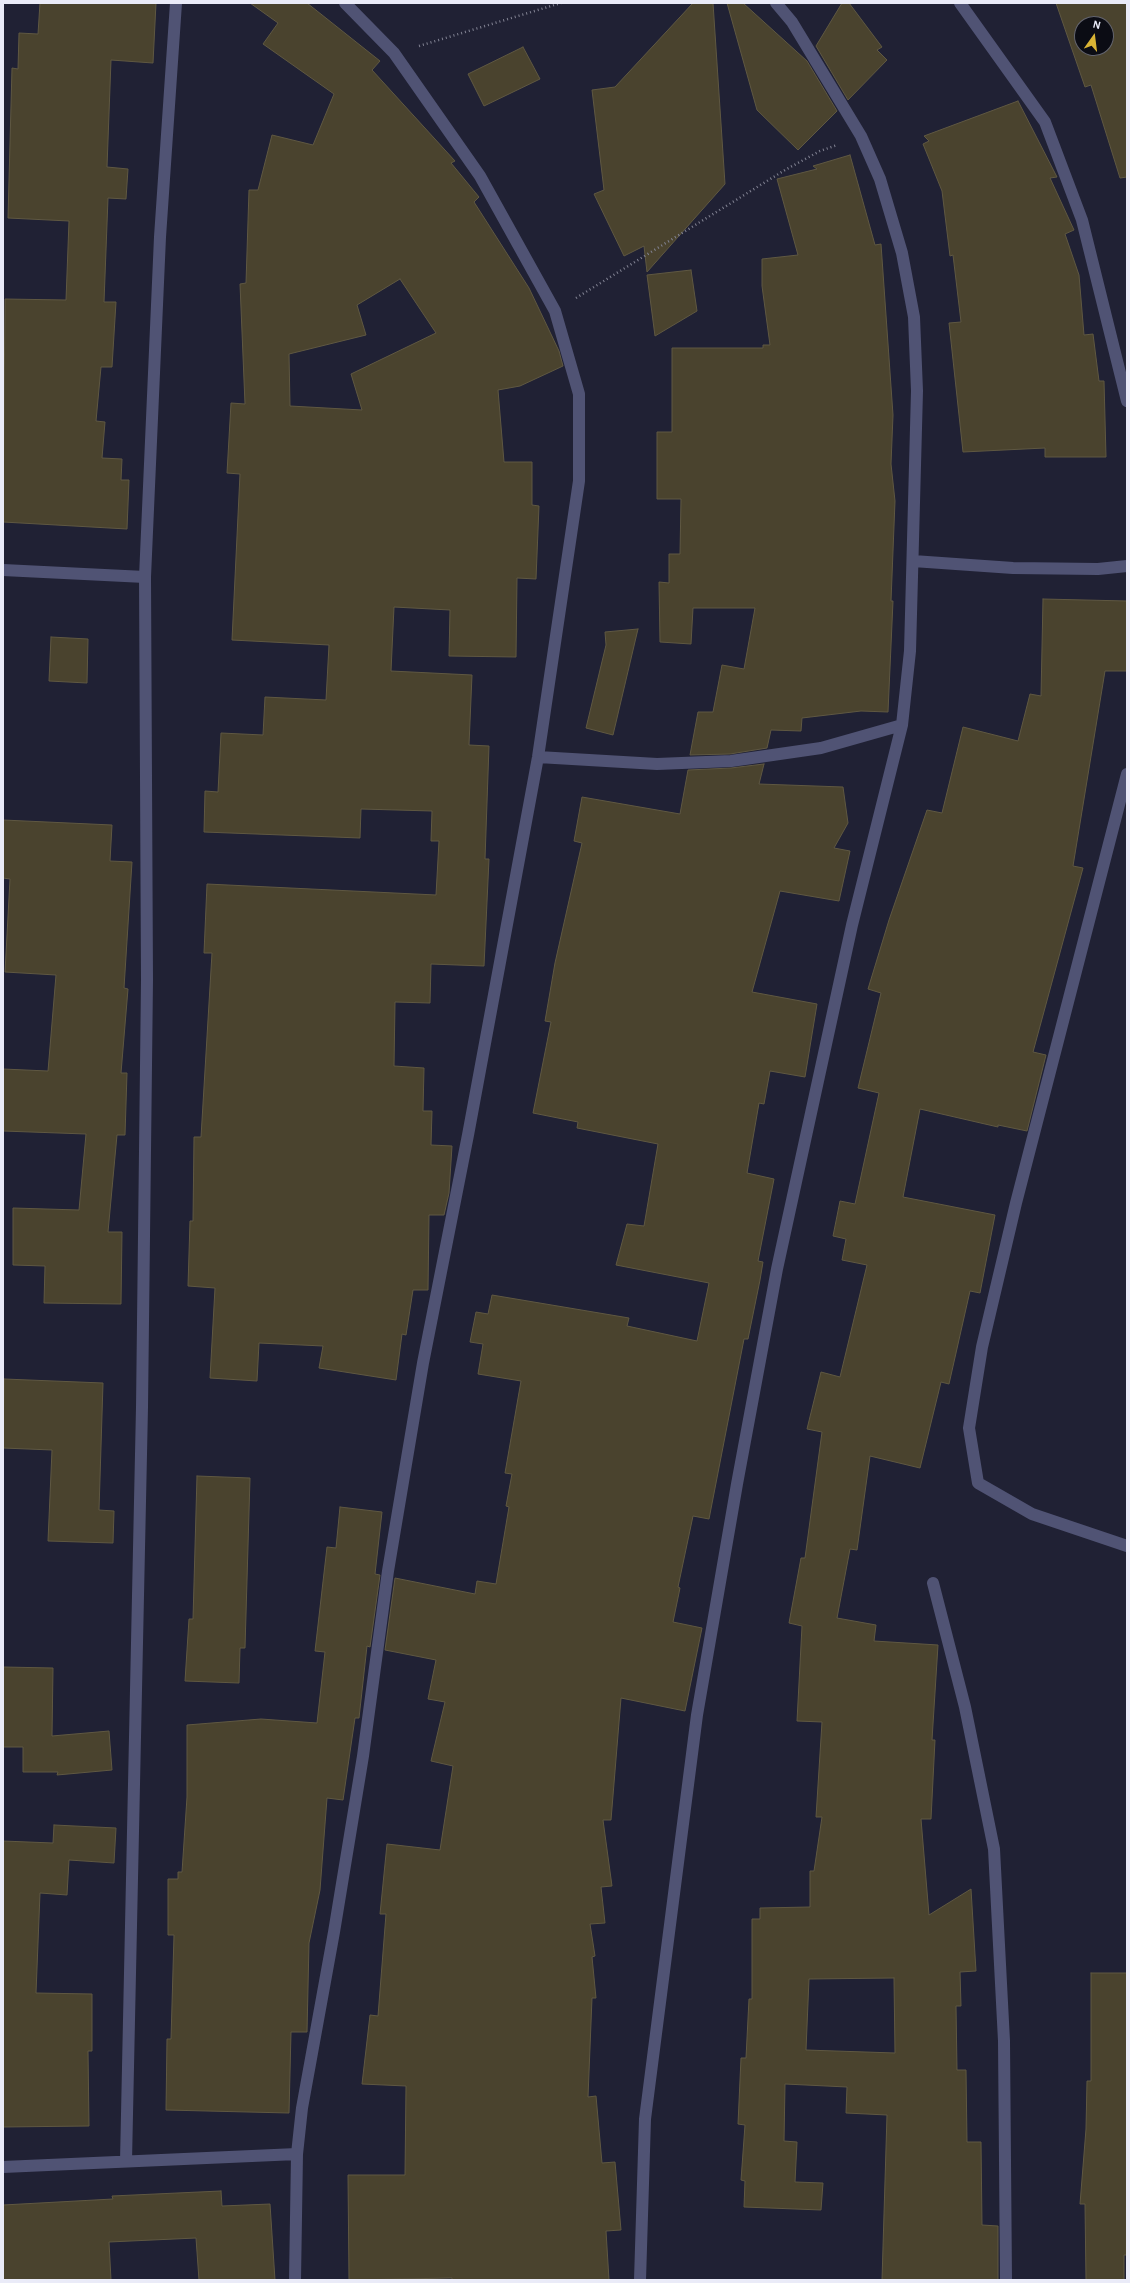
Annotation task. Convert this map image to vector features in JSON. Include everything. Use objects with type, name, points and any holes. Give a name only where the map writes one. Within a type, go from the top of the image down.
[{"type":"street","points":[[126,2162],[142,1407],[147,980],[145,577],[160,237],[176,3]]},
{"type":"street","points":[[294,2280],[297,2154],[302,2108],[334,1932],[363,1756],[388,1571],[422,1363],[468,1135],[538,757],[579,481],[579,394],[555,311],[480,176],[394,53],[345,3]]},
{"type":"street","points":[[640,2280],[645,2119],[697,1715],[737,1484],[777,1269],[852,925],[902,725],[910,651],[917,391],[914,317],[902,253],[880,179],[861,136],[792,22],[776,3]]},
{"type":"street","points":[[960,3],[1045,122],[1082,220],[1111,329],[1127,401]]},
{"type":"street","points":[[913,561],[1013,568],[1098,569],[1127,566]]},
{"type":"street","points":[[3,570],[145,577]]},
{"type":"street","points":[[538,757],[657,764],[731,761],[821,748],[902,725]]},
{"type":"street","points":[[1126,781],[1016,1203],[982,1347],[969,1428],[978,1483],[1032,1514],[1127,1546]]},
{"type":"street","points":[[933,1583],[965,1707],[994,1849],[1004,2041],[1006,2280]]},
{"type":"street","points":[[3,2167],[297,2154]]},
{"type":"path","points":[[394,53],[561,3]]},
{"type":"path","points":[[555,311],[785,170],[820,151],[861,136]]},
{"type":"building","points":[[40,3],[156,3],[153,63],[111,60],[107,167],[128,169],[126,199],[108,198],[104,302],[116,302],[112,367],[101,367],[96,421],[105,422],[102,458],[122,459],[121,480],[129,480],[127,529],[3,522],[5,299],[66,300],[69,221],[8,218],[12,68],[18,69],[19,33],[38,34]]},
{"type":"building","points":[[250,3],[307,3],[380,61],[372,70],[455,161],[451,163],[479,197],[474,202],[529,288],[559,351],[563,366],[520,386],[498,390],[504,462],[532,462],[532,505],[539,506],[536,579],[517,578],[516,657],[449,656],[450,610],[394,607],[391,671],[472,675],[469,745],[489,746],[485,859],[489,859],[484,966],[431,964],[430,1003],[395,1002],[394,1066],[424,1068],[423,1111],[432,1111],[431,1145],[452,1146],[449,1193],[444,1215],[429,1215],[428,1290],[413,1290],[406,1335],[402,1334],[396,1380],[319,1368],[323,1346],[259,1343],[257,1381],[210,1378],[215,1288],[188,1286],[190,1221],[193,1221],[194,1137],[201,1137],[212,953],[204,953],[207,884],[436,895],[439,841],[431,841],[432,811],[361,809],[360,838],[204,832],[205,791],[218,792],[221,733],[263,735],[265,697],[326,700],[329,645],[232,640],[240,474],[227,473],[231,403],[245,404],[240,284],[246,283],[249,190],[258,190],[272,135],[313,145],[334,94],[263,44],[278,23]],"holes":[[[400,279],[436,333],[351,374],[362,410],[290,406],[289,354],[366,335],[357,305]]]},
{"type":"building","points":[[693,3],[713,3],[725,184],[647,272],[644,246],[624,256],[594,194],[604,190],[592,90],[615,87]]},
{"type":"building","points":[[727,3],[743,3],[807,61],[837,111],[798,150],[757,110]]},
{"type":"building","points":[[842,3],[849,3],[882,47],[877,50],[887,60],[848,100],[816,46]]},
{"type":"building","points":[[1056,3],[1127,3],[1127,177],[1120,178],[1091,85],[1085,87],[1074,56],[1114,56],[1114,16],[1074,16],[1074,55]]},
{"type":"building","points":[[523,47],[540,79],[484,106],[468,74]]},
{"type":"building","points":[[1018,101],[1057,177],[1050,178],[1074,230],[1065,234],[1079,275],[1084,335],[1093,334],[1099,381],[1104,381],[1106,457],[1045,457],[1045,448],[963,452],[949,323],[961,322],[953,255],[950,256],[942,191],[923,144],[929,141],[924,136]]},
{"type":"building","points":[[850,155],[875,245],[881,244],[893,415],[891,464],[895,501],[891,601],[893,601],[888,712],[861,711],[802,718],[801,731],[771,730],[767,748],[730,754],[690,755],[698,712],[713,712],[722,665],[744,669],[755,608],[693,608],[691,644],[660,642],[659,582],[669,583],[669,554],[680,554],[681,499],[657,499],[657,432],[672,432],[672,348],[763,348],[763,345],[770,345],[762,286],[762,259],[798,255],[777,179],[817,169],[813,166]]},
{"type":"building","points":[[691,270],[697,311],[655,336],[647,275]]},
{"type":"building","points":[[1043,599],[1127,601],[1127,671],[1105,671],[1073,866],[1083,868],[1033,1052],[1046,1055],[1027,1131],[998,1125],[998,1127],[920,1109],[903,1197],[995,1215],[980,1293],[970,1291],[949,1384],[941,1382],[920,1468],[870,1456],[857,1550],[850,1549],[837,1618],[876,1625],[874,1641],[938,1645],[932,1740],[935,1740],[931,1819],[921,1819],[929,1915],[971,1889],[976,1971],[960,1972],[961,2006],[956,2006],[957,2070],[966,2070],[967,2142],[981,2142],[982,2225],[998,2226],[998,2280],[882,2280],[887,2115],[846,2113],[847,2087],[785,2084],[784,2141],[797,2142],[795,2182],[823,2183],[821,2210],[744,2207],[745,2181],[741,2180],[745,2125],[738,2124],[741,2058],[746,2058],[749,1999],[752,1999],[752,1919],[760,1919],[760,1908],[810,1907],[810,1871],[814,1871],[822,1817],[816,1817],[822,1722],[797,1721],[802,1626],[789,1623],[801,1558],[805,1558],[822,1432],[807,1429],[821,1372],[840,1377],[867,1265],[842,1260],[846,1239],[833,1236],[840,1201],[855,1204],[879,1093],[858,1088],[881,993],[868,989],[889,920],[927,810],[942,813],[963,727],[1018,741],[1030,694],[1041,696]],"holes":[[[894,1978],[895,2053],[806,2050],[809,1979]]]},
{"type":"building","points":[[638,629],[613,735],[586,728],[606,645],[605,632]]},
{"type":"building","points":[[51,637],[88,639],[87,683],[49,681]]},
{"type":"building","points":[[764,764],[759,784],[843,787],[848,823],[834,848],[850,851],[839,901],[780,891],[752,992],[817,1004],[805,1077],[770,1071],[764,1104],[759,1103],[747,1173],[774,1179],[758,1261],[763,1262],[760,1280],[748,1339],[744,1339],[709,1519],[693,1516],[678,1587],[680,1588],[673,1622],[702,1628],[685,1711],[621,1698],[611,1820],[603,1820],[612,1886],[601,1887],[605,1923],[590,1924],[595,1956],[592,1957],[596,1998],[592,1998],[588,2097],[596,2096],[602,2163],[615,2162],[621,2230],[606,2231],[609,2280],[452,2280],[452,2278],[349,2280],[348,2175],[405,2175],[406,2086],[362,2084],[370,2015],[378,2016],[386,1914],[380,1914],[387,1844],[440,1850],[453,1766],[431,1761],[445,1702],[428,1699],[436,1660],[385,1650],[395,1578],[475,1594],[477,1581],[496,1584],[509,1507],[506,1506],[512,1474],[505,1473],[521,1381],[478,1374],[483,1344],[470,1342],[476,1312],[488,1314],[492,1295],[629,1318],[627,1326],[697,1341],[709,1283],[616,1265],[627,1224],[644,1226],[658,1144],[577,1128],[578,1122],[533,1113],[551,1022],[545,1021],[555,963],[582,843],[574,841],[582,797],[680,814],[688,770],[731,768]]},
{"type":"building","points":[[3,820],[112,825],[110,861],[132,862],[124,988],[128,989],[121,1073],[127,1073],[125,1135],[117,1135],[108,1232],[122,1232],[121,1304],[44,1303],[45,1266],[13,1265],[13,1208],[79,1210],[86,1134],[3,1131],[3,1069],[48,1071],[56,975],[5,972],[10,879],[3,878]]},
{"type":"building","points":[[4,1379],[103,1383],[99,1510],[114,1511],[113,1543],[48,1541],[52,1450],[3,1448]]},
{"type":"building","points":[[197,1476],[250,1478],[245,1648],[240,1648],[239,1683],[185,1681],[189,1619],[193,1619]]},
{"type":"building","points":[[340,1507],[382,1512],[375,1574],[380,1575],[370,1647],[367,1646],[359,1718],[355,1718],[343,1800],[327,1798],[320,1890],[309,1943],[307,2032],[291,2032],[289,2113],[166,2110],[167,2039],[171,2039],[174,1935],[168,1935],[168,1879],[178,1879],[178,1872],[182,1872],[187,1797],[187,1725],[261,1719],[317,1723],[325,1652],[315,1651],[327,1547],[336,1548]]},
{"type":"building","points":[[3,1667],[53,1668],[52,1736],[109,1731],[112,1770],[57,1775],[58,1772],[23,1772],[23,1747],[3,1747]]},
{"type":"building","points":[[54,1825],[116,1828],[114,1863],[69,1860],[67,1895],[40,1893],[36,1993],[92,1994],[92,2051],[88,2051],[89,2126],[3,2127],[3,1841],[53,1843]]},
{"type":"building","points":[[1091,1973],[1127,1973],[1127,2255],[1124,2255],[1124,2280],[1086,2280],[1085,2204],[1080,2204],[1086,2129],[1087,2081],[1091,2081]]},
{"type":"building","points":[[221,2191],[222,2206],[270,2204],[275,2280],[199,2280],[196,2238],[109,2242],[111,2280],[3,2280],[3,2205],[113,2199],[112,2196]]}]
